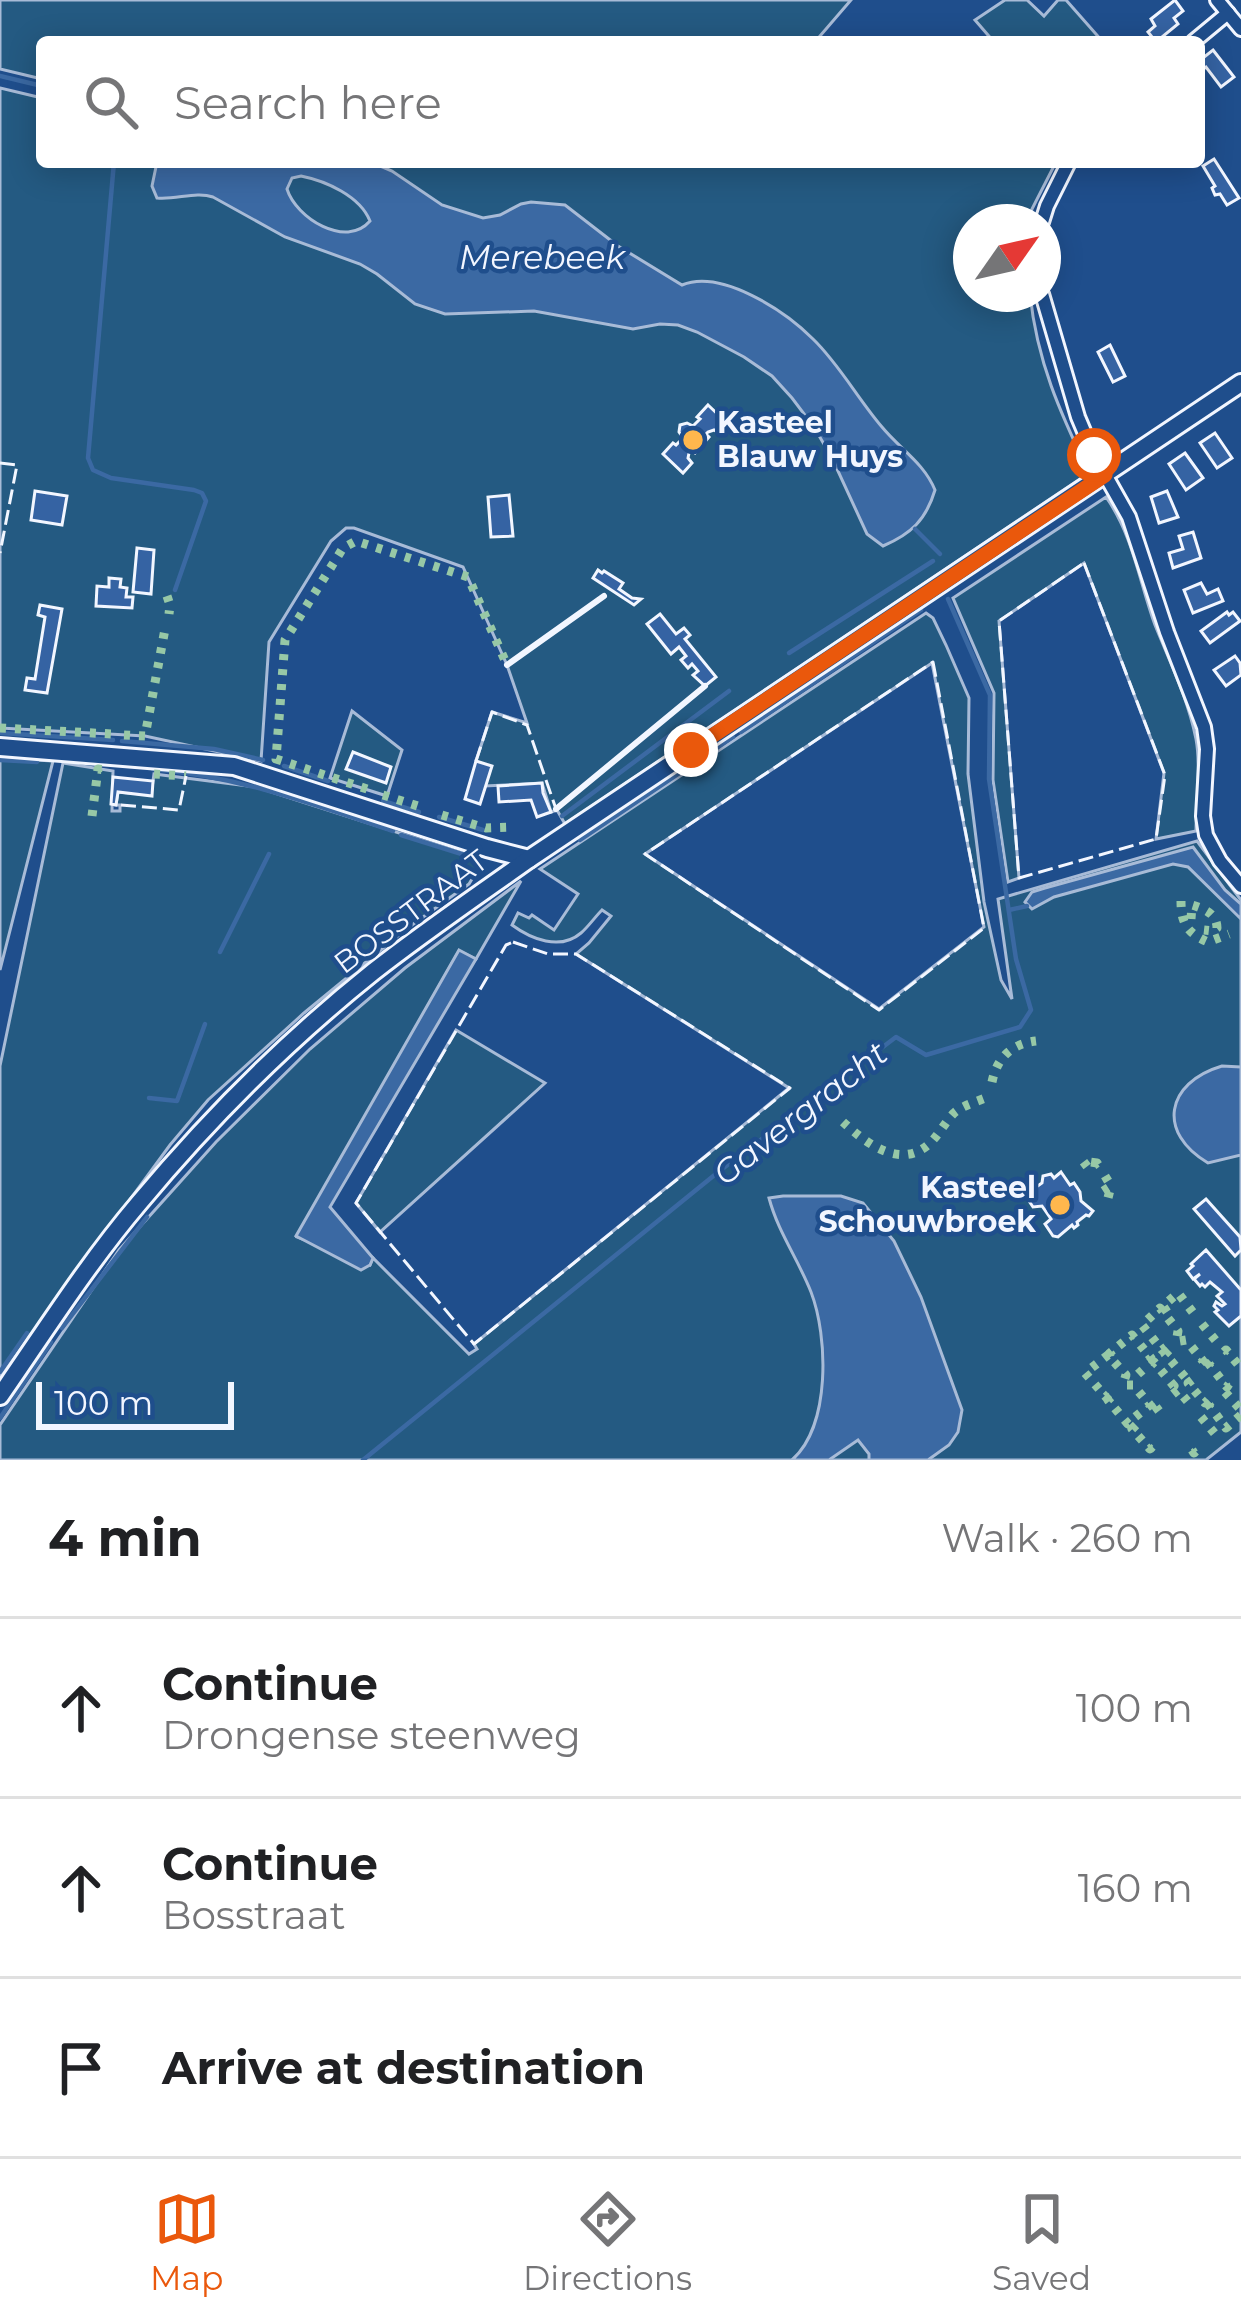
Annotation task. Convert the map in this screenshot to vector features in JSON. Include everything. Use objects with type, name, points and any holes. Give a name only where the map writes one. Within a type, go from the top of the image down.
[{"type":"street","points":[[1217,0],[1241,29]]},
{"type":"street","points":[[1200,36],[1228,13]]},
{"type":"street","points":[[1048,204],[1066,168]]},
{"type":"street","points":[[1047,312],[1078,417],[1130,517],[1204,728],[1206,835],[1241,886]]},
{"type":"street","name":"BOSSTRAAT","points":[[0,1396],[136,1206],[192,1142],[252,1079],[372,972],[529,859],[1241,383]]},
{"type":"street","points":[[0,747],[234,766],[529,859]]},
{"type":"shaded area","points":[[0,0],[851,0],[820,36],[36,36],[36,78],[0,69]]},
{"type":"shaded area","points":[[1005,0],[1027,0],[1044,16],[1058,0],[1066,0],[1098,36],[989,36],[975,20]]},
{"type":"shaded area","points":[[0,88],[36,97],[36,168],[1053,168],[1035,204],[953,204],[953,312],[1032,312],[1059,407],[1089,473],[565,824],[557,810],[551,812],[542,783],[485,786],[476,761],[492,712],[527,723],[463,567],[354,528],[346,528],[331,541],[269,642],[261,761],[145,736],[0,728]]},
{"type":"shaded area","points":[[1106,497],[1129,543],[1193,724],[1198,761],[1196,831],[1156,839],[1164,773],[1084,563],[999,621],[1019,878],[1008,882],[993,780],[994,693],[953,598]]},
{"type":"shaded area","points":[[926,613],[933,618],[969,698],[968,774],[984,902],[1001,980],[1012,999],[998,899],[1197,841],[1241,900],[1241,1432],[1206,1460],[0,1460],[0,1425],[119,1250],[216,1142],[310,1049],[405,968],[521,881],[476,959],[459,951],[297,1237],[370,1265],[373,1258],[469,1354],[477,1349],[474,1344],[789,1088],[576,954],[611,916],[602,910],[581,933],[564,941],[537,938],[512,925],[518,913],[532,915],[554,930],[578,894],[540,869]],"holes":[[[932,663],[984,927],[879,1009],[645,854]]]},
{"type":"shaded area","points":[[352,711],[402,750],[387,796],[330,778]]},
{"type":"shaded area","points":[[0,758],[53,761],[0,970]]},
{"type":"shaded area","points":[[63,763],[113,771],[112,811],[120,811],[118,792],[151,795],[154,774],[256,787],[471,856],[478,861],[478,869],[469,884],[304,1013],[208,1100],[0,1377],[0,1066]]},
{"type":"shaded area","points":[[456,1030],[545,1083],[380,1232],[356,1203]]},
{"type":"water","name":"Merebeek","points":[[156,168],[385,168],[442,205],[483,218],[531,202],[565,205],[618,246],[682,285],[698,282],[733,287],[801,328],[925,472],[935,490],[931,501],[916,525],[883,546],[867,534],[832,458],[792,398],[772,376],[697,332],[660,324],[633,329],[534,311],[445,314],[415,304],[360,264],[285,237],[213,197],[157,198],[152,186]],"holes":[[[301,176],[350,197],[370,221],[348,232],[323,226],[300,210],[287,189],[292,178]]]},
{"type":"water","points":[[1193,847],[1241,904],[1241,919],[1188,867],[1173,864],[1054,897],[1032,909],[1025,902],[1032,892]]},
{"type":"water","points":[[459,950],[476,959],[330,1207],[373,1258],[361,1270],[296,1236]]},
{"type":"water","points":[[1222,1066],[1241,1067],[1241,1155],[1208,1163],[1181,1138],[1175,1110],[1189,1084]]},
{"type":"water","points":[[841,1196],[863,1203],[894,1241],[921,1297],[962,1410],[958,1432],[928,1460],[869,1460],[858,1440],[829,1460],[792,1460],[814,1426],[823,1356],[811,1292],[769,1198]]},
{"type":"building","points":[[1175,0],[1183,11],[1174,18],[1178,24],[1163,36],[1148,32],[1155,26],[1151,19]]},
{"type":"building","points":[[1213,50],[1234,77],[1221,87],[1205,68],[1205,56]]},
{"type":"building","points":[[1214,159],[1239,198],[1227,205],[1220,194],[1215,195],[1205,165]]},
{"type":"building","points":[[1110,345],[1125,376],[1113,382],[1098,352]]},
{"type":"building","name":"Kasteel Blauw Huys","points":[[708,405],[728,424],[719,433],[708,432],[695,453],[691,450],[688,458],[692,463],[683,473],[663,454],[683,438],[680,425],[693,426]]},
{"type":"building","points":[[1215,433],[1232,458],[1217,468],[1200,443]]},
{"type":"building","points":[[1185,453],[1203,478],[1186,490],[1169,464]]},
{"type":"building","points":[[35,491],[67,496],[62,525],[31,520]]},
{"type":"building","points":[[1167,491],[1178,517],[1159,523],[1151,497]]},
{"type":"building","points":[[509,495],[513,536],[491,537],[488,497]]},
{"type":"building","points":[[1193,532],[1201,558],[1173,568],[1169,553],[1183,549],[1179,536]]},
{"type":"building","points":[[137,548],[154,550],[151,594],[133,592]]},
{"type":"building","points":[[598,570],[623,583],[619,589],[632,598],[641,599],[634,605],[593,578]]},
{"type":"building","points":[[109,578],[121,579],[126,597],[133,597],[132,608],[96,606],[97,586],[109,587]]},
{"type":"building","points":[[1201,583],[1207,594],[1218,589],[1223,601],[1193,613],[1184,590]]},
{"type":"building","points":[[40,605],[62,609],[47,693],[25,690],[27,678],[35,679],[45,617],[38,615]]},
{"type":"building","points":[[1227,612],[1240,621],[1210,643],[1201,631]]},
{"type":"building","points":[[660,614],[676,634],[684,628],[690,635],[685,639],[716,677],[705,686],[693,675],[698,671],[692,664],[688,668],[681,660],[686,656],[679,647],[671,654],[647,624]]},
{"type":"building","points":[[1235,656],[1241,675],[1226,686],[1214,670]]},
{"type":"building","points":[[353,752],[391,767],[386,783],[346,769]]},
{"type":"building","points":[[476,761],[492,766],[480,804],[465,799]]},
{"type":"building","points":[[113,777],[153,781],[152,796],[118,792],[116,805],[111,804]]},
{"type":"building","points":[[542,783],[551,812],[537,817],[531,800],[499,802],[498,786]]},
{"type":"building","name":"Kasteel Schouwbroek","points":[[1061,1172],[1093,1211],[1058,1237],[1045,1224],[1051,1219],[1042,1206],[1033,1207],[1029,1201],[1043,1176],[1054,1178]]},
{"type":"building","points":[[1206,1199],[1240,1237],[1241,1250],[1235,1256],[1194,1209]]},
{"type":"building","points":[[1206,1250],[1241,1290],[1241,1316],[1229,1326],[1215,1312],[1216,1302],[1225,1304],[1217,1296],[1222,1292],[1210,1282],[1200,1286],[1194,1279],[1200,1274],[1193,1279],[1187,1271]]},
{"type":"waterway","name":"Merebeek","points":[[0,76],[36,85]]},
{"type":"waterway","points":[[113,168],[88,458],[93,470],[111,478],[202,493],[206,501],[175,590]]},
{"type":"waterway","name":"Gavergracht","points":[[915,529],[940,554]]},
{"type":"waterway","points":[[789,653],[933,561]]},
{"type":"waterway","name":"Gavergracht","points":[[363,1460],[717,1173],[896,1037],[926,1055],[1020,1027],[1031,1010],[1016,959],[989,779],[990,695],[948,599]]},
{"type":"waterway","points":[[741,732],[921,610]]},
{"type":"waterway","points":[[562,816],[729,691]]},
{"type":"waterway","points":[[0,733],[113,740]]},
{"type":"waterway","points":[[580,840],[733,737]]},
{"type":"waterway","points":[[122,741],[214,749],[263,760]]},
{"type":"waterway","points":[[0,760],[37,762]]},
{"type":"waterway","points":[[284,766],[328,781]]},
{"type":"waterway","points":[[153,769],[246,785],[393,831]]},
{"type":"waterway","points":[[383,801],[419,812]]},
{"type":"waterway","points":[[439,817],[483,830]]},
{"type":"waterway","points":[[401,835],[468,856]]},
{"type":"waterway","points":[[220,952],[269,854]]},
{"type":"waterway","points":[[1009,910],[1027,906]]},
{"type":"waterway","points":[[149,1098],[177,1101],[205,1024]]},
{"type":"waterway","points":[[62,1328],[147,1217]]},
{"type":"waterway","points":[[0,1372],[27,1333]]},
{"type":"waterway","points":[[0,1418],[51,1342]]},
{"type":"hedge","points":[[367,789],[276,759],[285,640],[343,548],[356,541],[468,577],[507,665]]},
{"type":"hedge","points":[[167,596],[169,614]]},
{"type":"hedge","points":[[124,735],[145,736],[165,629]]},
{"type":"hedge","points":[[0,728],[112,734]]},
{"type":"hedge","points":[[92,816],[98,769],[106,770]]},
{"type":"hedge","points":[[154,774],[186,776]]},
{"type":"hedge","points":[[383,795],[424,808]]},
{"type":"hedge","points":[[442,815],[486,828],[515,827]]},
{"type":"hedge","points":[[1181,901],[1184,921],[1195,935],[1208,942],[1229,934]]},
{"type":"hedge","points":[[1191,919],[1192,905],[1209,913],[1217,928],[1204,930]]},
{"type":"hedge","points":[[992,1082],[1007,1054],[1036,1041]]},
{"type":"hedge","points":[[843,1122],[884,1151],[907,1154],[929,1144],[958,1110],[990,1096]]},
{"type":"hedge","points":[[1097,1163],[1083,1161],[1089,1169],[1097,1163],[1102,1171]]},
{"type":"hedge","points":[[1105,1176],[1111,1186],[1103,1191],[1108,1198],[1111,1186]]},
{"type":"hedge","points":[[1167,1312],[1163,1306],[1178,1293],[1198,1319]]},
{"type":"hedge","points":[[1166,1347],[1162,1350],[1142,1325],[1160,1308],[1178,1331],[1177,1337]]},
{"type":"hedge","points":[[1202,1324],[1221,1347]]},
{"type":"hedge","points":[[1112,1356],[1132,1335],[1151,1358],[1147,1361]]},
{"type":"hedge","points":[[1180,1341],[1186,1340],[1201,1363]]},
{"type":"hedge","points":[[1169,1350],[1165,1354],[1185,1377],[1188,1374]]},
{"type":"hedge","points":[[1224,1352],[1241,1368]]},
{"type":"hedge","points":[[1109,1394],[1106,1397],[1085,1373],[1108,1355],[1126,1375],[1124,1381]]},
{"type":"hedge","points":[[1151,1365],[1154,1362],[1174,1386],[1170,1390]]},
{"type":"hedge","points":[[1211,1362],[1227,1387],[1229,1384]]},
{"type":"hedge","points":[[1138,1374],[1147,1366]]},
{"type":"hedge","points":[[1192,1380],[1188,1383],[1205,1403],[1208,1400]]},
{"type":"hedge","points":[[1127,1385],[1133,1385],[1150,1405],[1135,1417]]},
{"type":"hedge","points":[[1173,1394],[1178,1390],[1193,1408]]},
{"type":"hedge","points":[[1225,1392],[1241,1410]]},
{"type":"hedge","points":[[1111,1397],[1108,1400],[1128,1424],[1131,1421]]},
{"type":"hedge","points":[[1211,1403],[1226,1428],[1241,1415]]},
{"type":"hedge","points":[[1159,1411],[1160,1404]]},
{"type":"hedge","points":[[1201,1417],[1216,1435],[1212,1439]]},
{"type":"hedge","points":[[1136,1425],[1132,1429],[1150,1449],[1153,1446]]},
{"type":"hedge","points":[[1192,1450],[1197,1450]]},
{"type":"fence","points":[[0,463],[17,465],[0,553]]},
{"type":"fence","points":[[1084,563],[1165,775],[1156,839],[1019,878],[999,621],[1084,563]]},
{"type":"fence","points":[[933,662],[984,928],[879,1010],[645,854],[933,662]]},
{"type":"fence","points":[[476,761],[492,712],[527,725],[556,809]]},
{"type":"fence","points":[[121,805],[179,810],[186,776]]},
{"type":"fence","points":[[513,942],[548,954],[576,954],[790,1088],[474,1344],[356,1203],[506,945],[513,942]]},
{"type":"wall","points":[[507,665],[604,596]]},
{"type":"wall","points":[[556,809],[705,686]]},
{"type":"place","name":"Kasteel Blauw Huys","points":[[693,440]]},
{"type":"place","name":"Kasteel Schouwbroek","points":[[1060,1205]]},
{"type":"route","points":[[691,750],[1105,475],[1094,455]]}]
